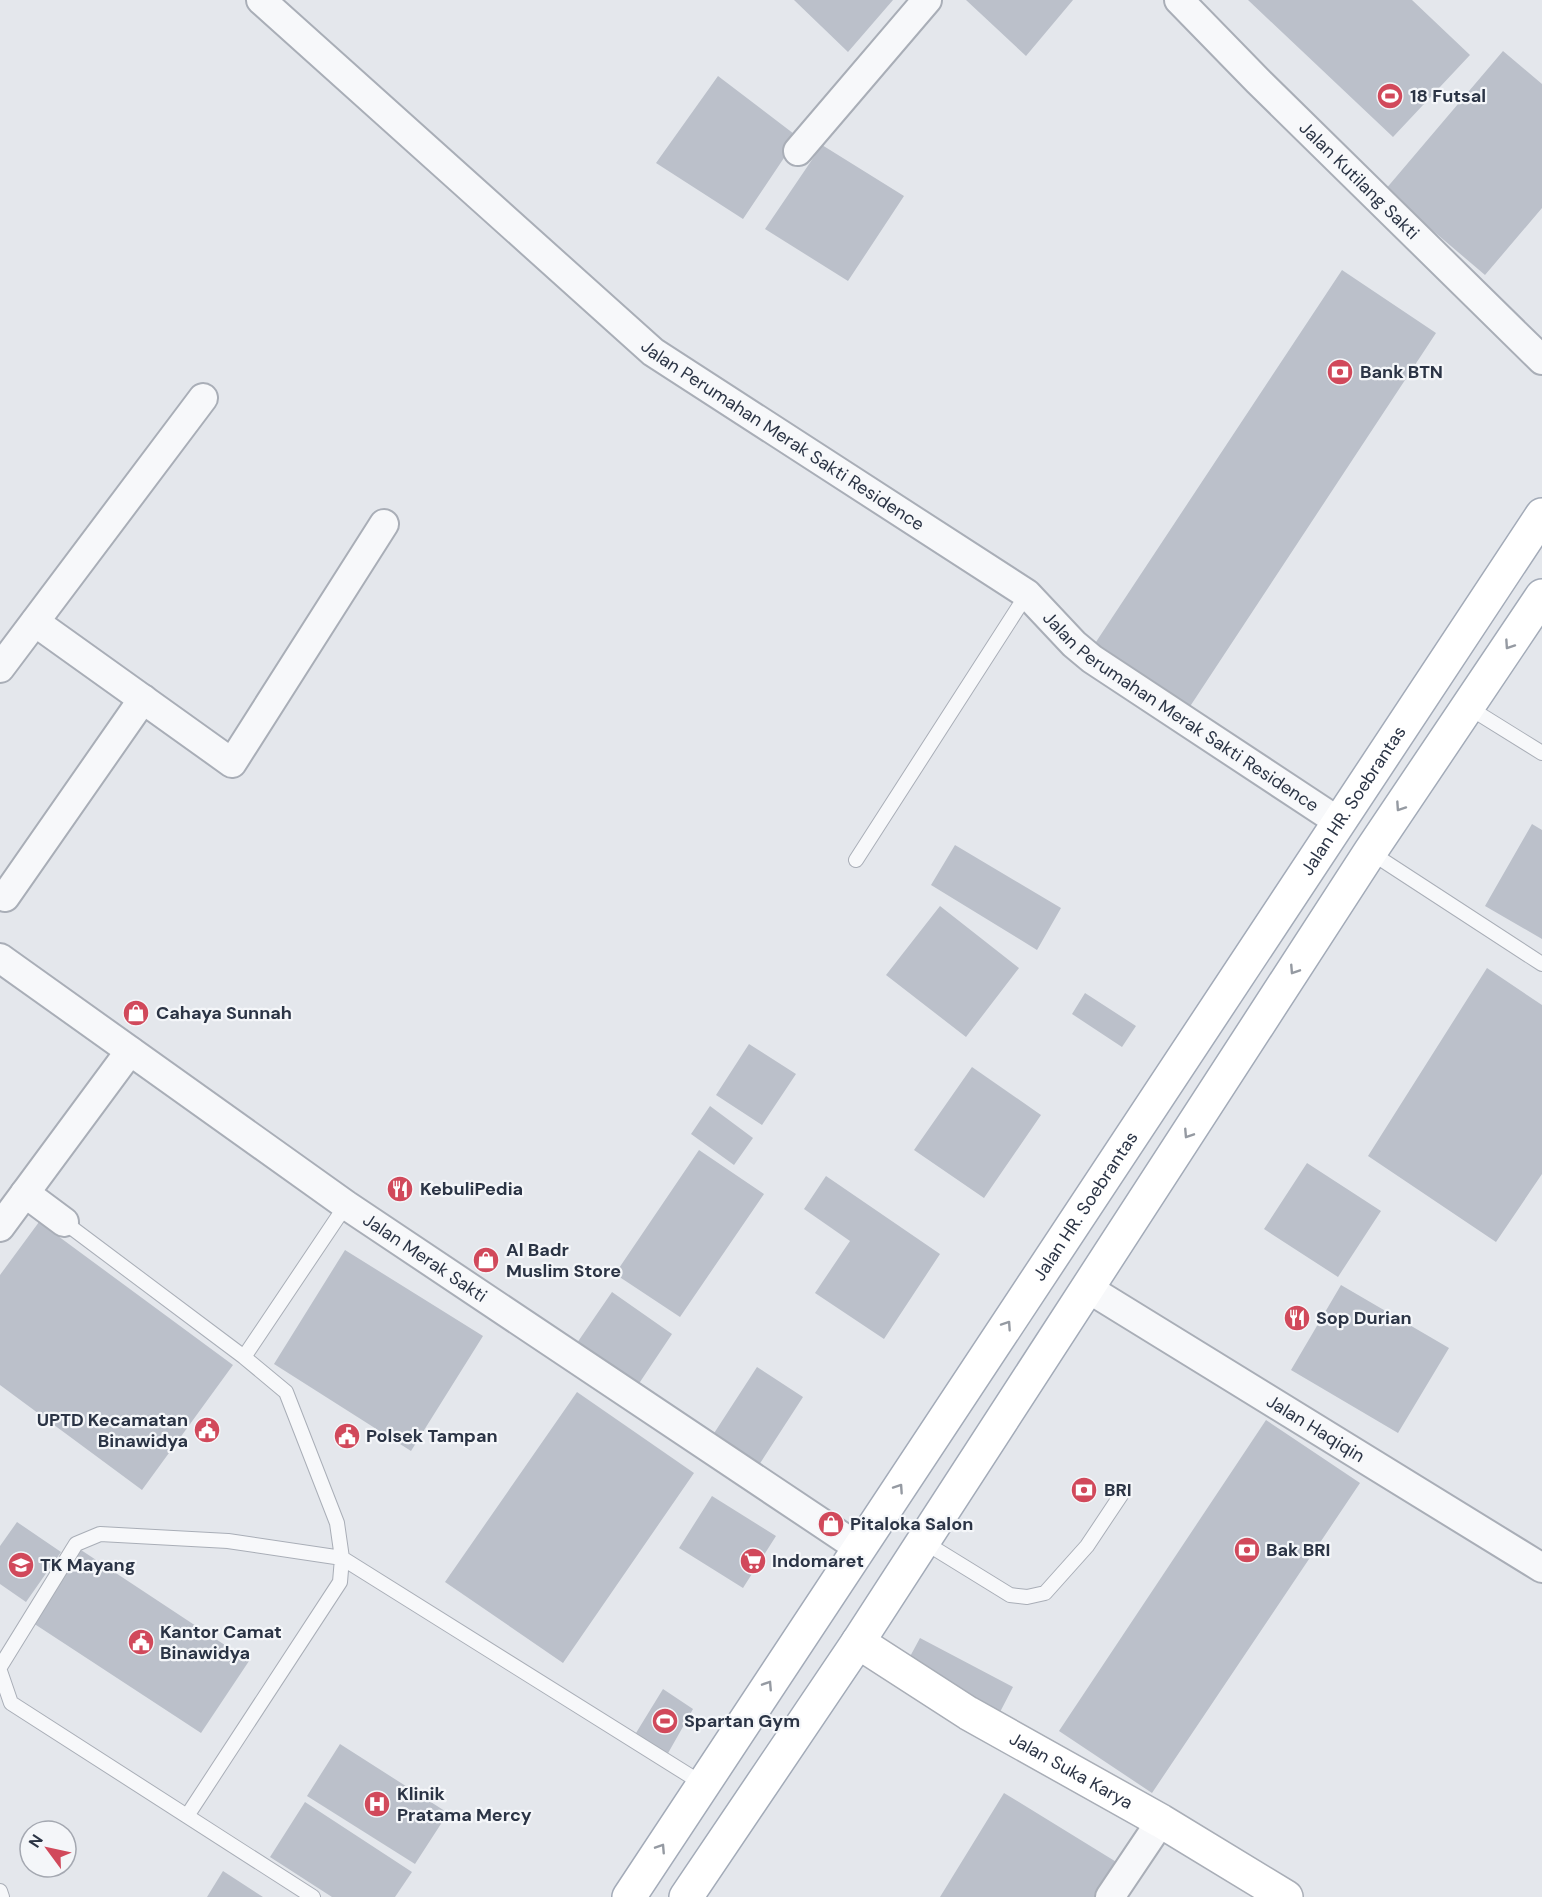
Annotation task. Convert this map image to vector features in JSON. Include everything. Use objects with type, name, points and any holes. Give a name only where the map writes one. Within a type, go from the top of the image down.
[{"type":"main road","name":"Jalan HR. Soebrantas","points":[[629,1897],[1542,515]]},
{"type":"main road","points":[[686,1897],[924,1542],[1370,852],[1542,596]]},
{"type":"main road","name":"Jalan Suka Karya","points":[[858,1642],[968,1713],[1161,1821],[1286,1897]]},
{"type":"street","name":"Jalan Perumahan Merak Sakti Residence","points":[[261,0],[653,352],[1027,594],[1074,644],[1092,659],[1340,822]]},
{"type":"street","points":[[798,151],[927,0]]},
{"type":"street","name":"Jalan Kutilang Sakti","points":[[1179,0],[1266,89],[1542,360]]},
{"type":"street","points":[[0,668],[203,398]]},
{"type":"street","points":[[34,622],[232,764],[384,524]]},
{"type":"street","points":[[5,897],[143,699]]},
{"type":"street","name":"Jalan Merak Sakti","points":[[0,958],[346,1205],[859,1548]]},
{"type":"street","points":[[0,1227],[130,1051]]},
{"type":"street","points":[[25,1193],[64,1222]]},
{"type":"street","name":"Jalan Haqiqin","points":[[1089,1288],[1542,1568]]},
{"type":"street","points":[[1110,1897],[1161,1821]]},
{"type":"lane","points":[[856,860],[1027,594]]},
{"type":"lane","points":[[1468,707],[1542,753]]},
{"type":"lane","points":[[1370,852],[1542,964]]},
{"type":"lane","points":[[244,1357],[346,1205]]},
{"type":"lane","points":[[64,1222],[244,1357],[286,1392],[338,1523],[342,1558],[339,1582],[187,1816]]},
{"type":"lane","points":[[924,1542],[1010,1595],[1027,1597],[1044,1593],[1087,1546],[1123,1492]]},
{"type":"lane","points":[[313,1897],[11,1702],[0,1669],[76,1544],[100,1534],[228,1541],[342,1558],[703,1784]]},
{"type":"lane","points":[[0,1891],[2,1897]]},
{"type":"building","points":[[794,0],[893,0],[848,52]]},
{"type":"building","points":[[966,0],[1073,0],[1026,56]]},
{"type":"building","name":"18 Futsal","points":[[1248,0],[1412,0],[1470,55],[1393,137]]},
{"type":"building","points":[[1503,51],[1542,84],[1542,208],[1485,275],[1385,190]]},
{"type":"building","points":[[718,76],[798,137],[743,219],[656,163]]},
{"type":"building","points":[[822,145],[904,196],[848,281],[765,229]]},
{"type":"building","points":[[1342,270],[1436,333],[1187,711],[1092,648]]},
{"type":"building","points":[[1532,824],[1542,830],[1542,939],[1485,906]]},
{"type":"building","points":[[955,845],[1061,908],[1037,950],[931,885]]},
{"type":"building","points":[[940,906],[1019,968],[966,1037],[886,975]]},
{"type":"building","points":[[1487,968],[1542,1005],[1542,1174],[1496,1242],[1368,1156]]},
{"type":"building","points":[[1085,993],[1136,1026],[1122,1047],[1072,1014]]},
{"type":"building","points":[[749,1044],[796,1074],[762,1125],[716,1095]]},
{"type":"building","points":[[972,1067],[1041,1115],[984,1198],[914,1150]]},
{"type":"building","points":[[710,1106],[753,1138],[734,1165],[691,1134]]},
{"type":"building","points":[[699,1150],[764,1194],[680,1317],[615,1274]]},
{"type":"building","points":[[1307,1163],[1381,1211],[1338,1277],[1264,1229]]},
{"type":"building","points":[[826,1176],[940,1254],[884,1339],[815,1293],[850,1241],[804,1209]]},
{"type":"building","points":[[39,1222],[233,1365],[142,1490],[0,1385],[0,1275]]},
{"type":"building","points":[[345,1250],[483,1336],[411,1451],[274,1364]]},
{"type":"building","points":[[1341,1285],[1449,1348],[1398,1433],[1291,1370]]},
{"type":"building","points":[[612,1292],[672,1334],[638,1385],[577,1343]]},
{"type":"building","points":[[757,1367],[803,1397],[755,1471],[709,1441]]},
{"type":"building","points":[[577,1392],[694,1473],[563,1663],[445,1582]]},
{"type":"building","points":[[1266,1420],[1360,1483],[1152,1793],[1059,1731]]},
{"type":"building","points":[[712,1496],[776,1536],[743,1588],[679,1548]]},
{"type":"building","points":[[17,1522],[61,1552],[26,1602],[0,1584],[0,1546]]},
{"type":"building","name":"Kantor Camat Binawidya","points":[[81,1550],[249,1661],[201,1733],[33,1623]]},
{"type":"building","points":[[920,1638],[1013,1687],[999,1714],[906,1664]]},
{"type":"building","name":"Spartan Gym","points":[[663,1689],[693,1709],[667,1755],[636,1733]]},
{"type":"building","name":"Klinik Pratama Mercy","points":[[340,1744],[448,1813],[415,1864],[307,1796]]},
{"type":"building","points":[[1004,1793],[1118,1863],[1097,1897],[940,1897]]},
{"type":"building","points":[[305,1802],[412,1872],[395,1897],[332,1897],[270,1857]]},
{"type":"building","points":[[223,1871],[263,1897],[207,1897]]},
{"type":"place","name":"18 Futsal","points":[[1390,96]]},
{"type":"place","name":"Bank BTN","points":[[1340,372]]},
{"type":"place","name":"Cahaya Sunnah","points":[[136,1013]]},
{"type":"place","name":"KebuliPedia","points":[[400,1189]]},
{"type":"place","name":"Al Badr Muslim Store","points":[[486,1260]]},
{"type":"place","name":"Sop Durian","points":[[1297,1318]]},
{"type":"place","name":"UPTD Kecamatan Binawidya","points":[[207,1430]]},
{"type":"place","name":"Polsek Tampan","points":[[347,1436]]},
{"type":"place","name":"BRI","points":[[1084,1490]]},
{"type":"place","name":"Pitaloka Salon","points":[[831,1524]]},
{"type":"place","name":"Bak BRI","points":[[1247,1550]]},
{"type":"place","name":"Indomaret","points":[[753,1561]]},
{"type":"place","name":"TK Mayang","points":[[21,1565]]},
{"type":"place","name":"Kantor Camat Binawidya","points":[[141,1642]]},
{"type":"place","name":"Spartan Gym","points":[[665,1721]]},
{"type":"place","name":"Klinik Pratama Mercy","points":[[377,1804]]}]
